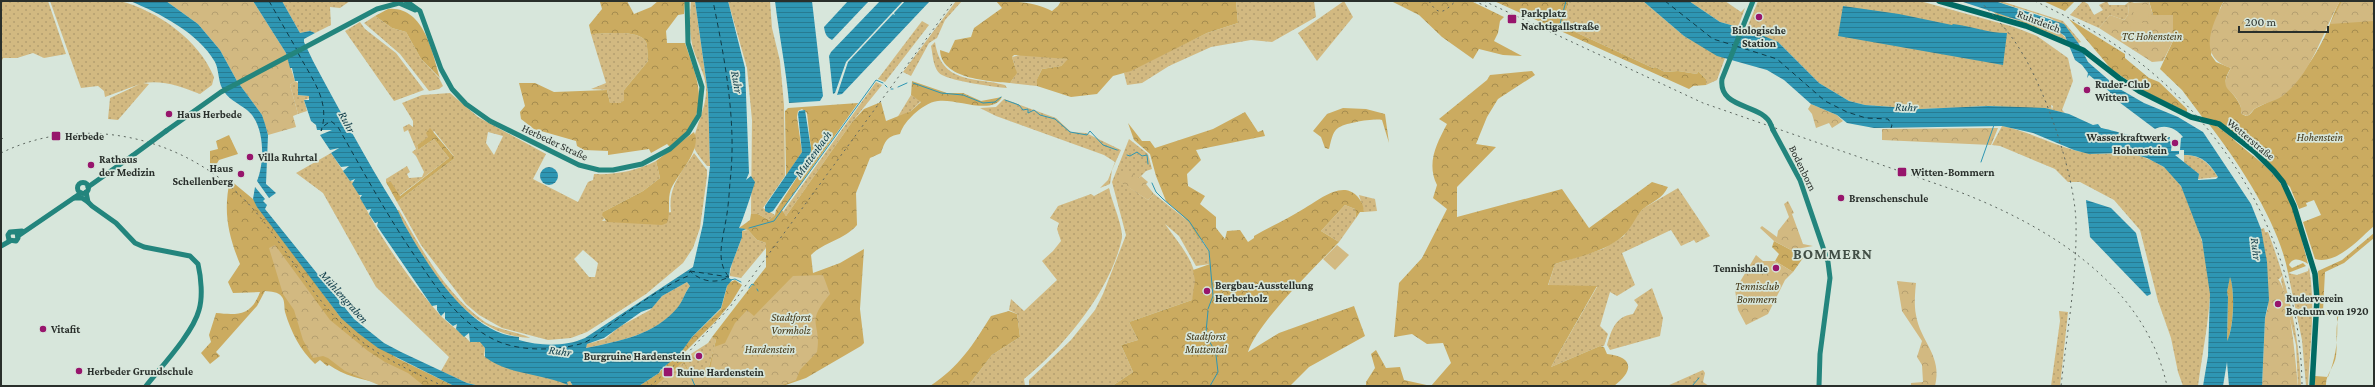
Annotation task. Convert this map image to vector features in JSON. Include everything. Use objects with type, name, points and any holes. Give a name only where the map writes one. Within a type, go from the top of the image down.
[{"type":"main road","points":[[1,246],[9,240],[16,241],[18,235],[72,199],[222,92],[385,4],[394,1]]},
{"type":"main road","name":"Herbeder Straße","points":[[375,10],[396,3],[407,2],[420,11],[444,77],[456,94],[481,116],[579,165],[599,170],[613,170],[642,164],[670,149],[688,133],[699,115],[702,87],[688,43],[687,1]]},
{"type":"main road","name":"Bodenborn","points":[[1753,1],[1722,82],[1726,96],[1765,116],[1770,123],[1802,187],[1825,251],[1830,273],[1820,354],[1819,386]]},
{"type":"main road","name":"Ruhrdeich","points":[[1939,1],[2015,22],[2083,50]]},
{"type":"main road","name":"Wetterstraße","points":[[2083,50],[2119,78],[2139,91],[2191,117],[2219,124],[2255,152],[2283,182],[2300,221],[2316,280],[2317,299],[2312,386]]},
{"type":"main road","points":[[83,190],[88,201],[123,229],[138,245],[190,256],[198,264],[200,303],[198,314],[182,340],[146,386]]},
{"type":"main road","points":[[72,199],[88,201]]},
{"type":"main road","points":[[9,240],[10,232],[18,235]]},
{"type":"green space","points":[[1,1],[48,1],[66,54],[44,58],[33,53],[17,58],[3,58],[1,63]]},
{"type":"green space","points":[[50,1],[120,1],[149,12],[176,29],[188,39],[207,64],[214,77],[212,85],[200,94],[172,84],[158,82],[143,83],[149,84],[118,120],[108,119],[110,98],[140,84],[105,97],[104,91],[98,86],[81,88]]},
{"type":"green space","points":[[166,1],[253,1],[286,53],[295,81],[290,85],[298,114],[293,116],[296,127],[268,135],[262,115],[237,81],[220,50],[198,24]]},
{"type":"green space","points":[[282,1],[350,1],[340,8],[330,7],[331,25],[315,33],[310,31],[300,33]]},
{"type":"green space","points":[[627,1],[634,14],[651,7],[658,1],[685,1],[684,14],[678,15],[666,31],[667,43],[685,43],[696,75],[699,98],[698,109],[695,119],[688,130],[670,147],[667,144],[651,153],[649,149],[608,155],[608,151],[584,150],[577,146],[576,141],[534,129],[521,119],[520,112],[525,106],[519,83],[535,83],[554,92],[607,90],[610,103],[620,103],[624,100],[624,90],[648,61],[647,44],[637,35],[622,33],[591,34],[589,25],[602,9],[600,2]]},
{"type":"green space","points":[[691,1],[695,1],[708,93],[710,166],[707,166],[698,155],[693,143],[704,104],[706,87],[704,76],[693,50],[691,39]]},
{"type":"green space","points":[[728,1],[770,1],[772,28],[780,61],[784,105],[785,176],[763,208],[775,215],[769,220],[758,214],[751,214],[752,120],[747,68]]},
{"type":"green space","points":[[956,1],[962,1],[945,20],[937,38],[929,43],[911,76],[903,72]]},
{"type":"green space","points":[[996,1],[1032,4],[1052,11],[1061,1],[1236,1],[1238,23],[1207,33],[1131,71],[1113,76],[1097,94],[1071,97],[1037,86],[1037,79],[1042,69],[1061,66],[1068,59],[1014,55],[1012,57],[1017,73],[1010,83],[967,77],[948,67],[942,60],[940,50],[949,53],[955,40],[971,37],[974,28],[1002,8]]},
{"type":"green space","points":[[1236,1],[1314,1],[1316,17],[1272,42],[1251,40],[1211,47],[1169,66],[1142,83],[1127,85],[1124,73],[1207,33],[1238,23]]},
{"type":"green space","points":[[1344,1],[1353,17],[1317,61],[1298,33]]},
{"type":"green space","points":[[1376,1],[1471,1],[1504,17],[1500,21],[1498,33],[1494,41],[1522,56],[1503,55],[1479,49],[1473,59],[1442,37],[1419,15],[1393,2]]},
{"type":"green space","points":[[1494,1],[1569,1],[1563,21],[1571,30],[1653,68],[1655,67],[1665,72],[1678,71],[1697,74],[1698,71],[1706,79],[1706,85],[1693,86],[1689,89]]},
{"type":"green space","points":[[1569,1],[1643,1],[1684,36],[1725,58],[1717,80],[1706,85],[1706,79],[1698,71],[1697,74],[1678,71],[1665,72],[1655,67],[1653,68],[1571,30],[1563,21]]},
{"type":"green space","points":[[1689,1],[1725,1],[1741,12],[1745,8],[1738,27],[1720,22]]},
{"type":"green space","points":[[1758,1],[1920,1],[2014,27],[2037,36],[2068,58],[2073,81],[2062,110],[2065,113],[2052,110],[1988,106],[1921,109],[1865,105],[1849,101],[1819,83],[1778,42],[1752,32],[1754,36],[1745,33]]},
{"type":"green space","points":[[1995,1],[2001,1],[2063,21],[2081,42],[2078,43],[2064,26],[2050,18]]},
{"type":"green space","points":[[2043,1],[2075,1],[2065,11]]},
{"type":"green space","points":[[2083,1],[2088,4],[2094,15],[2103,10],[2099,5],[2107,1],[2109,5],[2125,5],[2130,1],[2134,3],[2129,3],[2128,15],[2124,20],[2110,15],[2099,28],[2070,15]]},
{"type":"green space","name":"Hohenstein","points":[[2149,1],[2224,1],[2220,8],[2211,55],[2216,62],[2231,68],[2227,75],[2226,84],[2237,99],[2241,107],[2242,114],[2246,116],[2256,108],[2279,95],[2305,70],[2324,38],[2340,1],[2374,1],[2374,226],[2355,244],[2339,255],[2331,258],[2323,260],[2315,259],[2303,222],[2321,215],[2314,200],[2306,203],[2307,206],[2299,209],[2290,187],[2248,144],[2203,118],[2182,90],[2160,69],[2173,41],[2173,16],[2153,15]]},
{"type":"green space","points":[[2224,1],[2340,1],[2317,50],[2295,84],[2283,96],[2256,108],[2247,116],[2242,114],[2241,106],[2237,99],[2226,86],[2227,76],[2231,68],[2220,63],[2213,56],[2210,48],[2212,30]]},
{"type":"green space","points":[[2342,1],[2374,1],[2374,21],[2330,24]]},
{"type":"green space","name":"TC Hohenstein","points":[[2149,2],[2153,15],[2173,15],[2173,41],[2163,61],[2152,62],[2099,28],[2110,15],[2124,20],[2128,15],[2129,3]]},
{"type":"green space","points":[[2134,4],[2149,5],[2148,21],[2133,20]]},
{"type":"green space","points":[[388,9],[400,10],[410,15],[418,23],[430,44],[440,78],[421,59],[406,32],[392,28],[375,16]]},
{"type":"green space","points":[[1992,11],[2044,24],[2062,34],[2067,40],[2014,19],[1997,15]]},
{"type":"green space","points":[[375,16],[392,28],[406,32],[421,59],[439,78],[443,86],[439,89],[429,91],[400,54],[364,23]]},
{"type":"green space","points":[[2069,19],[2125,54],[2125,58],[2149,78],[2159,82],[2187,109],[2187,112],[2146,92],[2112,70]]},
{"type":"green space","points":[[922,21],[929,25],[885,82],[878,79]]},
{"type":"green space","points":[[360,22],[365,29],[396,53],[424,90],[394,101],[345,31]]},
{"type":"green space","points":[[2131,22],[2147,23],[2146,39],[2130,38]]},
{"type":"green space","points":[[622,33],[637,35],[646,42],[648,61],[624,90],[624,100],[620,103],[610,103],[607,90],[591,89],[606,83],[591,34]]},
{"type":"green space","points":[[935,42],[938,56],[944,65],[952,72],[971,79],[1005,85],[1007,88],[983,85],[942,75],[937,70],[933,58],[931,46]]},
{"type":"green space","points":[[1024,54],[1069,59],[1061,66],[1042,69],[1037,79],[1037,86],[1010,83],[1016,71],[1012,57]]},
{"type":"green space","points":[[1532,71],[1535,75],[1498,99],[1487,117],[1476,144],[1496,147],[1457,187],[1457,217],[1562,189],[1589,228],[1652,182],[1668,187],[1660,197],[1643,209],[1626,233],[1616,242],[1599,250],[1555,264],[1548,285],[1597,286],[1551,367],[1600,346],[1604,347],[1607,354],[1622,358],[1626,361],[1628,370],[1621,380],[1614,386],[1431,386],[1451,363],[1443,343],[1427,344],[1412,334],[1394,337],[1399,283],[1422,258],[1447,209],[1433,198],[1437,185],[1433,169],[1434,153],[1447,124],[1439,119],[1487,80],[1490,75]]},
{"type":"green space","points":[[295,81],[298,83],[298,95],[309,96],[310,98],[304,100],[307,111],[298,114],[290,85]]},
{"type":"green space","name":"Stadtforst Vormholz","points":[[912,81],[947,93],[963,93],[981,101],[1002,97],[997,103],[983,106],[938,101],[928,104],[912,116],[900,134],[892,136],[887,140],[881,153],[870,158],[856,193],[857,225],[846,234],[822,247],[811,255],[813,273],[840,263],[864,249],[860,309],[864,343],[806,378],[783,386],[639,386],[659,373],[662,369],[665,370],[665,366],[721,309],[728,283],[735,280],[742,285],[731,303],[716,321],[679,358],[683,359],[691,375],[707,374],[716,340],[712,337],[766,267],[766,243],[757,240],[748,230],[739,228],[750,220],[751,214],[758,214],[769,220],[775,215],[776,210],[810,157],[811,149],[807,113],[802,109],[798,111],[797,117],[802,152],[786,176],[785,111],[788,108],[858,103],[782,210],[786,216],[852,122],[864,109],[881,102],[886,121],[911,111],[921,102],[911,95]]},
{"type":"green space","points":[[876,82],[882,85],[852,122],[786,216],[783,212]]},
{"type":"green space","points":[[450,93],[478,117],[546,154],[533,179],[578,202],[588,182],[593,180],[594,174],[626,172],[656,161],[660,178],[643,191],[603,212],[604,219],[602,221],[671,212],[672,195],[676,181],[694,153],[707,170],[707,176],[700,228],[693,248],[683,263],[646,294],[587,332],[571,338],[548,340],[502,328],[479,315],[466,304],[421,245],[397,202],[455,158],[434,131],[429,137],[417,145],[418,150],[434,139],[449,158],[399,196],[391,183],[386,182],[386,179],[407,166],[410,172],[407,174],[409,178],[422,177],[424,172],[416,156],[412,152],[416,149],[408,130],[404,132],[403,127],[409,124],[413,127],[413,121],[402,103],[422,95]],"holes":[[[488,132],[503,136],[494,155],[486,143]],[[583,250],[598,263],[595,277],[589,277],[574,259]]]},
{"type":"green space","points":[[911,95],[921,101],[911,111],[897,118]]},
{"type":"green space","points":[[1004,99],[1056,118],[1071,132],[1086,133],[1121,150],[1112,170],[1110,184],[1100,188],[1108,180],[1115,162],[1104,155],[996,116],[980,108],[996,107]]},
{"type":"green space","points":[[1811,104],[1837,115],[1843,121],[1832,128],[1829,123],[1816,128],[1812,114],[1808,109]]},
{"type":"green space","points":[[1343,108],[1366,109],[1385,114],[1389,143],[1382,120],[1366,120],[1338,128],[1333,135],[1329,149],[1325,148],[1321,137],[1313,131],[1327,114]]},
{"type":"green space","name":"Stadtforst Muttental","points":[[1245,112],[1258,132],[1263,130],[1265,136],[1196,150],[1201,160],[1187,174],[1188,186],[1205,196],[1200,204],[1216,217],[1216,228],[1225,239],[1227,231],[1240,230],[1248,242],[1254,238],[1254,236],[1324,196],[1338,191],[1345,190],[1357,196],[1362,203],[1364,212],[1360,212],[1356,218],[1355,209],[1345,205],[1321,231],[1339,242],[1288,295],[1263,326],[1248,352],[1279,333],[1354,306],[1365,336],[1309,367],[1290,386],[1112,386],[1133,372],[1121,345],[1138,340],[1129,322],[1192,300],[1195,281],[1193,270],[1210,264],[1209,251],[1203,241],[1197,236],[1188,221],[1166,201],[1156,176],[1150,154],[1134,140],[1128,123],[1142,141],[1150,141],[1155,148],[1213,129]]},
{"type":"green space","points":[[2208,123],[2213,124],[2225,132],[2267,168],[2280,183],[2286,192],[2294,212],[2308,264],[2300,260],[2293,260],[2289,265],[2292,268],[2303,263],[2306,266],[2288,273],[2276,234],[2267,214],[2245,175]]},
{"type":"green space","points":[[2002,126],[2086,153],[2130,154],[2139,156],[2151,160],[2163,167],[2171,173],[2179,183],[2187,197],[2199,231],[2210,283],[2208,318],[2198,386],[2183,386],[2178,372],[2171,338],[2158,301],[2140,230],[2114,200],[2080,182],[2068,182],[2055,169],[2000,146],[1992,145]]},
{"type":"green space","points":[[430,128],[455,158],[397,202],[386,182],[391,182],[400,196],[449,158],[434,139],[418,150],[417,145],[428,137],[426,133]]},
{"type":"green space","points":[[1998,128],[1991,145],[1882,140],[1882,129]]},
{"type":"green space","points":[[694,132],[696,139],[692,154],[671,189],[667,223],[662,225],[607,222],[602,215],[603,212],[643,191],[660,178],[656,161]]},
{"type":"green space","points":[[229,135],[238,154],[219,160],[216,165],[210,163],[210,151],[218,149],[216,141]]},
{"type":"green space","points":[[1129,139],[1148,154],[1152,169],[1146,171],[1139,178],[1118,180],[1148,200],[1154,194],[1188,221],[1209,251],[1210,264],[1196,266],[1179,236],[1165,224],[1189,259],[1196,279],[1195,289],[1192,300],[1129,322],[1138,340],[1121,345],[1133,372],[1112,386],[1029,386],[1029,380],[1071,340],[1095,310],[1103,294],[1126,235],[1112,182]]},
{"type":"green space","points":[[331,153],[350,181],[354,182],[370,216],[392,252],[416,286],[444,319],[470,342],[480,341],[485,348],[484,356],[520,371],[570,381],[573,386],[480,386],[467,383],[441,371],[449,357],[376,287],[323,193],[296,173]]},
{"type":"green space","points":[[2184,155],[2200,158],[2208,164],[2218,177],[2198,179],[2199,174],[2184,163]]},
{"type":"green space","points":[[1126,169],[1139,178],[1141,176],[1148,182],[1146,184],[1154,194],[1148,200],[1117,180]]},
{"type":"green space","points":[[230,180],[253,199],[341,318],[397,358],[454,386],[388,384],[356,378],[329,365],[327,366],[320,360],[315,364],[300,347],[293,334],[285,312],[282,297],[276,293],[265,291],[257,306],[216,352],[220,356],[210,364],[201,353],[211,342],[209,335],[216,313],[237,314],[248,310],[260,292],[233,293],[228,282],[240,264],[232,243],[228,223],[227,202]]},
{"type":"green space","points":[[1109,188],[1121,227],[1122,238],[1108,277],[1084,316],[1070,334],[1040,366],[1024,379],[1025,386],[968,386],[992,355],[1020,337],[1017,314],[1009,310],[1011,299],[1024,311],[1057,280],[1042,261],[1061,241],[1057,229],[1059,223],[1050,218],[1058,206],[1091,194],[1094,196]]},
{"type":"green space","points":[[1678,188],[1710,236],[1696,243],[1694,240],[1681,246],[1671,230],[1622,253],[1635,285],[1617,296],[1610,292],[1600,326],[1608,334],[1604,346],[1600,346],[1551,367],[1597,287],[1548,286],[1555,264],[1603,249],[1624,236],[1633,220],[1644,208]]},
{"type":"green space","points":[[1359,195],[1375,199],[1377,211],[1364,212]]},
{"type":"green space","points":[[1788,201],[1794,213],[1792,214],[1803,244],[1813,246],[1791,250],[1774,241],[1760,228],[1762,226],[1777,237],[1778,231],[1789,217],[1784,204]]},
{"type":"green space","points":[[1345,205],[1355,209],[1356,218],[1339,242],[1321,231]]},
{"type":"green space","points":[[396,210],[399,210],[426,256],[447,286],[471,311],[490,325],[530,338],[506,334],[485,324],[466,310],[433,273]]},
{"type":"green space","points":[[2264,228],[2265,232],[2268,232],[2283,275],[2279,279],[2267,281],[2261,229]]},
{"type":"green space","points":[[748,230],[757,240],[766,243],[766,248],[741,278],[730,276],[742,231]]},
{"type":"green space","points":[[2374,233],[2374,238],[2344,263],[2325,272],[2323,311],[2340,312],[2337,322],[2337,315],[2320,315],[2318,271],[2342,260]]},
{"type":"green space","points":[[1774,241],[1791,250],[1800,249],[1803,258],[1793,272],[1775,261],[1779,254],[1772,247]]},
{"type":"green space","points":[[275,245],[330,320],[368,351],[385,362],[408,373],[424,386],[381,386],[345,371],[328,358],[323,356],[313,358],[303,340],[294,310],[283,294],[269,248]]},
{"type":"green space","points":[[1337,245],[1349,255],[1335,270],[1323,259]]},
{"type":"green space","name":"Tennisclub Bommern","points":[[1756,255],[1763,261],[1775,261],[1793,272],[1785,280],[1768,314],[1746,325],[1738,310],[1735,290]]},
{"type":"green space","points":[[2309,267],[2312,312],[2308,386],[2306,386],[2302,340],[2288,273],[2297,275],[2308,271]]},
{"type":"green space","points":[[1754,270],[1776,284],[1758,311],[1736,297]]},
{"type":"green space","name":"Hardenstein","points":[[823,275],[830,294],[822,304],[816,318],[818,342],[817,352],[800,370],[796,380],[780,386],[655,386],[683,362],[691,376],[709,376],[714,347],[725,343],[735,323],[747,310],[754,316],[793,276]]},
{"type":"green space","points":[[2230,276],[2233,291],[2233,309],[2231,328],[2227,342],[2227,292]]},
{"type":"green space","points":[[2283,276],[2295,327],[2301,386],[2298,386],[2296,345],[2281,280]]},
{"type":"green space","points":[[2277,278],[2282,285],[2289,312],[2298,386],[2262,386],[2265,318],[2268,307],[2267,281]]},
{"type":"green space","points":[[1897,281],[1916,283],[1916,315],[1918,324],[1934,357],[1937,375],[1935,386],[1911,386],[1911,383],[1923,382],[1922,365],[1917,357],[1922,341],[1902,311]]},
{"type":"green space","points":[[687,282],[690,286],[678,308],[658,325],[636,336],[586,348],[587,344],[605,339],[619,327],[650,310],[662,296]]},
{"type":"green space","points":[[1652,288],[1663,318],[1660,336],[1610,350],[1607,345],[1615,325],[1622,318],[1633,314],[1638,305],[1634,300]]},
{"type":"green space","points":[[1009,311],[1017,314],[1020,337],[992,355],[968,386],[930,386],[940,379],[965,355],[991,316]]},
{"type":"green space","points":[[2059,311],[2068,312],[2060,386],[2051,386],[2060,321]]},
{"type":"green space","name":"Burgruine Hardenstein","points":[[712,337],[716,340],[707,374],[691,375],[683,359],[708,343]]},
{"type":"green space","points":[[2337,343],[2335,360],[2331,370],[2335,354]]},
{"type":"green space","points":[[1376,350],[1386,368],[1400,367],[1404,380],[1431,386],[1366,386],[1366,382],[1375,368],[1371,354]]},
{"type":"green space","points":[[1703,370],[1705,373],[1703,382],[1709,386],[1667,386]]},
{"type":"green space","points":[[2315,376],[2327,377],[2326,386],[2315,386]]},
{"type":"water","points":[[130,1],[166,1],[198,24],[220,50],[237,81],[262,115],[268,135],[266,184],[276,193],[269,198],[257,181],[260,173],[262,144],[257,124],[253,116],[247,110],[224,92],[215,62],[208,52],[189,33],[177,25]]},
{"type":"water","name":"Ruhr","points":[[253,1],[282,1],[300,33],[310,31],[315,33],[304,39],[313,61],[413,240],[437,277],[451,294],[466,310],[483,324],[500,333],[519,337],[519,340],[527,342],[552,345],[561,344],[585,338],[693,267],[703,224],[710,166],[708,93],[695,1],[728,1],[745,68],[749,173],[746,180],[751,176],[755,182],[739,228],[746,229],[742,231],[742,237],[730,269],[729,278],[732,280],[727,286],[721,308],[692,337],[679,355],[665,366],[666,370],[661,369],[659,373],[639,386],[573,386],[570,381],[567,382],[568,385],[547,378],[515,371],[494,363],[485,357],[485,348],[480,342],[470,342],[469,333],[464,337],[456,329],[457,324],[453,326],[445,319],[445,312],[441,316],[437,310],[437,305],[432,306],[377,226],[378,222],[375,223],[369,214],[371,209],[367,210],[360,198],[362,195],[359,195],[352,184],[355,179],[350,181],[343,171],[349,166],[341,167],[331,153],[339,148],[330,150],[320,135],[332,130],[317,130],[316,125],[311,121],[304,100],[309,100],[309,96],[298,95],[298,81],[295,81],[286,53]],"holes":[[[687,282],[690,286],[678,307],[669,317],[659,324],[624,339],[586,348],[587,344],[604,338],[641,312],[652,308],[662,296]]]},
{"type":"water","points":[[775,1],[812,1],[823,96],[820,101],[789,103]]},
{"type":"water","points":[[848,1],[869,1],[832,40],[826,35],[824,27]]},
{"type":"water","points":[[880,1],[903,1],[846,62],[835,93],[833,94],[829,56],[831,52]]},
{"type":"water","points":[[905,1],[930,1],[842,94],[837,95],[848,62],[893,14],[895,15],[894,13]]},
{"type":"water","name":"Ruhr","points":[[1643,1],[1689,1],[1720,22],[1738,27],[1752,36],[1754,36],[1752,31],[1778,42],[1819,83],[1849,101],[1865,105],[1921,109],[1988,106],[2045,108],[2069,114],[2093,125],[2098,124],[2101,128],[2147,140],[2149,138],[2170,137],[2169,141],[2172,142],[2171,151],[2179,151],[2179,154],[2175,155],[2199,174],[2198,180],[2216,179],[2218,177],[2215,172],[2204,160],[2195,156],[2184,155],[2184,150],[2180,150],[2181,138],[2183,137],[2177,131],[2166,127],[2155,129],[2111,96],[2110,92],[2089,75],[2087,78],[2088,73],[2082,65],[2075,60],[2065,36],[2047,25],[2015,19],[1960,1],[1995,1],[2064,24],[2079,44],[2088,62],[2118,88],[2144,103],[2178,117],[2203,132],[2251,204],[2261,229],[2267,262],[2269,300],[2265,318],[2262,386],[2229,386],[2227,362],[2223,386],[2203,386],[2208,356],[2210,294],[2202,240],[2181,186],[2164,167],[2147,158],[2136,155],[2120,153],[2089,154],[2074,150],[2033,133],[2002,126],[1874,128],[1847,123],[1837,115],[1811,104],[1784,80],[1767,70],[1717,56],[1684,36]],"holes":[[[2230,277],[2232,283],[2232,319],[2227,341],[2227,292]]]},
{"type":"water","points":[[1843,6],[1899,14],[1993,32],[2007,33],[2003,65],[1838,36]]},
{"type":"water","points":[[805,110],[811,149],[810,158],[773,211],[769,213],[765,211],[765,206],[802,152],[798,114],[799,111]]},
{"type":"water","points":[[549,167],[555,170],[558,176],[555,182],[549,185],[543,182],[540,176],[543,170]]},
{"type":"water","name":"Mühlengraben","points":[[255,187],[265,199],[263,201],[267,205],[265,209],[354,319],[384,343],[467,383],[480,386],[454,386],[378,348],[341,318],[257,207],[253,199]]},
{"type":"water","points":[[2086,200],[2111,208],[2136,233],[2151,294],[2147,296],[2090,237]]},
{"type":"waterway","points":[[1559,28],[1566,1]]},
{"type":"waterway","name":"Muttenbach","points":[[749,228],[774,221],[876,80],[883,83]]},
{"type":"waterway","name":"Muttenbach","points":[[898,87],[907,83]]},
{"type":"waterway","name":"Muttenbach","points":[[913,83],[941,93],[963,95],[983,103],[995,102],[1001,97]]},
{"type":"waterway","name":"Muttenbach","points":[[1005,100],[1019,105],[1023,110],[1028,109],[1028,113],[1034,110],[1040,115],[1055,119],[1070,132],[1087,135],[1090,131],[1103,145],[1117,150]]},
{"type":"waterway","points":[[1981,162],[1994,125]]},
{"type":"waterway","name":"Muttenbach","points":[[1127,155],[1130,156],[1137,152],[1142,156],[1147,155],[1148,164]]},
{"type":"waterway","name":"Muttenbach","points":[[1152,183],[1156,192],[1189,221],[1209,251],[1213,296],[1208,309]]},
{"type":"waterway","points":[[730,280],[735,279],[741,282]]},
{"type":"waterway","points":[[749,288],[752,284],[754,285]]},
{"type":"waterway","name":"Muttenbach","points":[[1206,332],[1208,311]]},
{"type":"waterway","name":"Muttenbach","points":[[1208,339],[1215,351]]},
{"type":"waterway","name":"Muttenbach","points":[[1210,386],[1218,372],[1216,355]]},
{"type":"waterway","points":[[1692,386],[1699,378]]},
{"type":"waterway","points":[[692,379],[695,386]]},
{"type":"ferry route","points":[[269,1],[297,50]]},
{"type":"ferry route","points":[[298,53],[314,81],[322,100],[324,110],[321,131],[325,125],[331,121],[338,127],[397,229],[450,305],[469,323],[501,343],[523,348],[559,348],[588,341],[628,311],[669,285],[688,276],[690,271],[699,278],[709,281],[719,281],[729,277],[722,265],[721,252],[728,209],[732,160],[731,114],[722,46],[713,1]]},
{"type":"ferry route","points":[[1665,1],[1713,39],[1733,45]]},
{"type":"ferry route","points":[[1736,46],[1777,59],[1825,101],[1847,112],[1866,118],[1888,119],[1892,125],[1891,128]]},
{"type":"ferry route","points":[[690,271],[729,277]]},
{"type":"railway","points":[[650,386],[684,357],[730,307],[954,1]]},
{"type":"railway","points":[[1429,1],[1433,7],[1439,11],[1446,10],[1456,1]]},
{"type":"railway","points":[[1474,1],[1488,7]]},
{"type":"railway","points":[[1484,1],[1703,103],[1957,191],[1991,205],[2025,222],[2058,241],[2088,263],[2115,289],[2138,317],[2155,350],[2167,386]]},
{"type":"railway","points":[[1980,1],[2001,23],[2029,65],[2039,85],[2057,132],[2070,181],[2076,223],[2076,243],[2071,304],[2061,386]]},
{"type":"railway","points":[[2035,1],[2107,39],[2157,77],[2193,112],[2224,151],[2251,194],[2273,239],[2288,286],[2298,335],[2302,386]]},
{"type":"railway","points":[[1,153],[34,140],[68,134],[102,134],[136,139],[169,150],[200,165],[229,185],[254,210],[266,224],[320,300],[345,327],[356,337],[391,361],[443,386]]},
{"type":"place","name":"Biologische Station","points":[[1759,17]]},
{"type":"place","name":"Parkplatz Nachtigallstraße","points":[[1512,19]]},
{"type":"place","name":"Ruder-Club Witten","points":[[2087,90]]},
{"type":"place","name":"Haus Herbede","points":[[169,114]]},
{"type":"place","name":"Herbede","points":[[56,136]]},
{"type":"place","name":"Wasserkraftwerk Hohenstein","points":[[2175,143]]},
{"type":"place","name":"Villa Ruhrtal","points":[[250,157]]},
{"type":"place","name":"Rathaus der Medizin","points":[[91,165]]},
{"type":"place","name":"Witten-Bommern","points":[[1902,172]]},
{"type":"place","name":"Haus Schellenberg","points":[[241,174]]},
{"type":"place","name":"Brenschenschule","points":[[1841,198]]},
{"type":"place","name":"Tennishalle","points":[[1776,268]]},
{"type":"place","name":"Bergbau-Ausstellung Herberholz","points":[[1207,291]]},
{"type":"place","name":"Ruderverein Bochum von 1920","points":[[2278,304]]},
{"type":"place","name":"Vitafit","points":[[43,329]]},
{"type":"place","name":"Burgruine Hardenstein","points":[[699,356]]},
{"type":"place","name":"Herbeder Grundschule","points":[[79,371]]},
{"type":"place","name":"Ruine Hardenstein","points":[[668,372]]},
{"type":"district","name":"BOMMERN","points":[[1833,254]]}]
